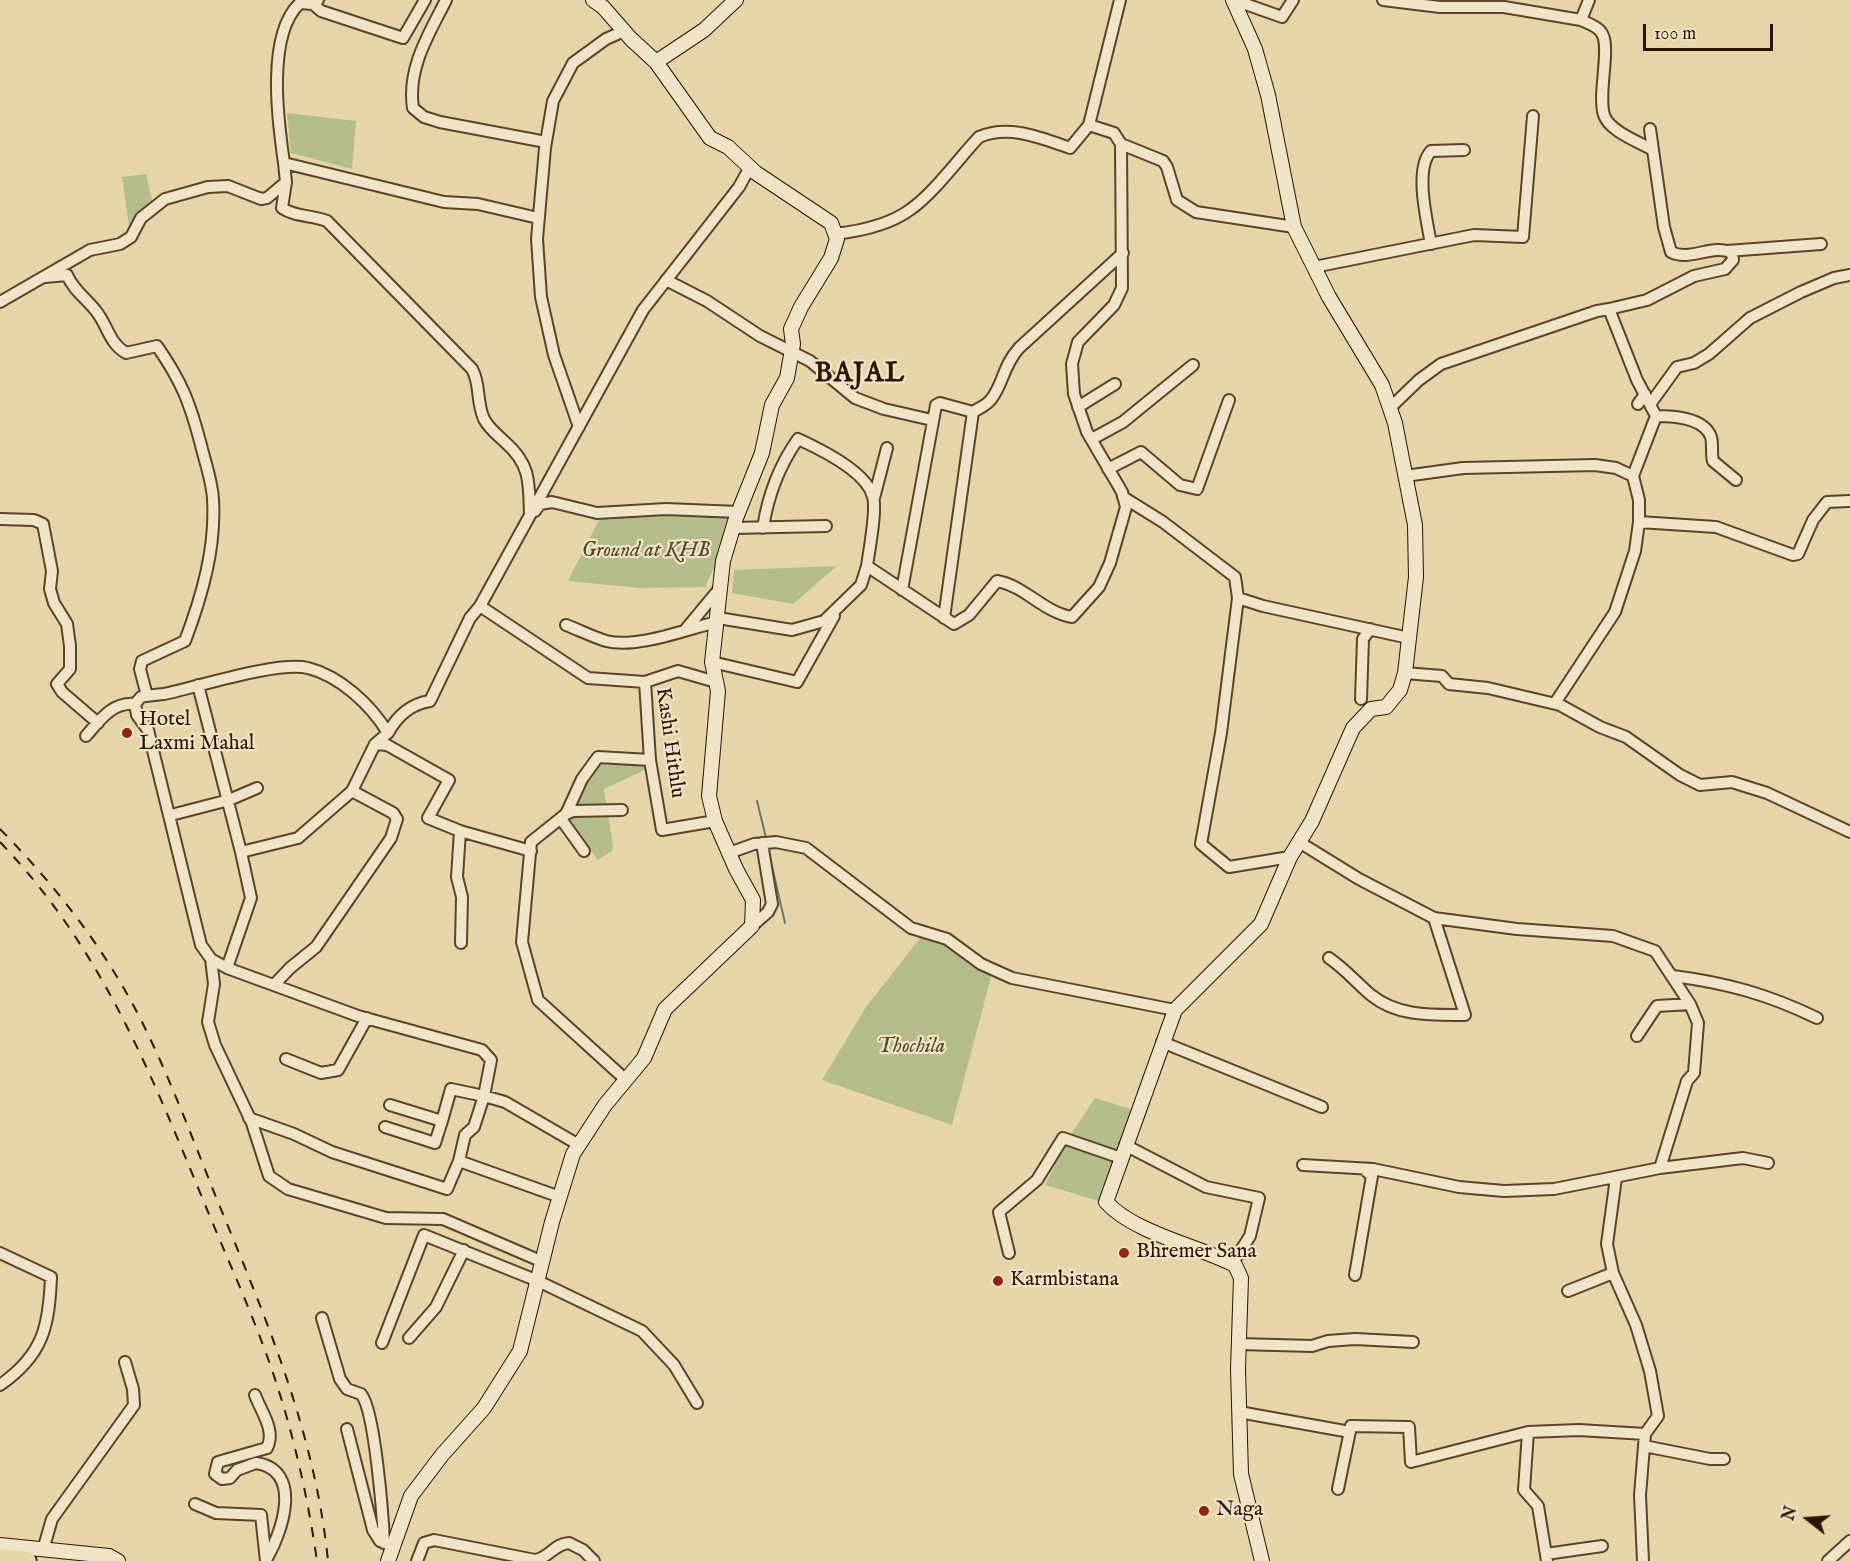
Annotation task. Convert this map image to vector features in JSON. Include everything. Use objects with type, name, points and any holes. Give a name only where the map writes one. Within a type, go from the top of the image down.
[{"type":"highway","points":[[0,1558],[27,1561]]},
{"type":"street","points":[[425,0],[403,38],[321,11],[316,2],[300,3],[296,7],[289,20],[281,48],[275,99],[286,182],[282,208],[295,214],[314,216],[327,221],[472,369],[477,378],[484,420],[524,463],[529,479],[540,499]]},
{"type":"street","points":[[446,0],[416,61],[410,92],[413,108],[424,117],[440,122],[546,142]]},
{"type":"street","points":[[592,0],[603,7],[656,62],[710,138],[728,147],[750,167],[831,223],[837,239],[831,258],[801,307],[791,329],[792,349],[787,378],[772,405],[762,453],[738,512],[723,561],[712,662],[718,691],[709,796],[715,821],[753,900],[752,926]]},
{"type":"street","points":[[656,62],[704,30],[736,0]]},
{"type":"street","points":[[835,234],[857,231],[898,217],[913,208],[979,137],[991,132],[1025,133],[1070,148],[1089,125],[1120,0]]},
{"type":"street","points":[[1233,0],[1282,17],[1293,0]]},
{"type":"street","points":[[1233,0],[1255,49],[1268,94],[1294,227],[1314,267],[1382,385],[1391,407],[1415,525],[1416,546],[1416,577],[1410,638],[1405,673],[1397,696],[1386,707],[1371,709],[1353,728],[1312,821],[1290,857],[1261,924],[1175,1010],[1106,1202],[1113,1209],[1150,1230],[1232,1264],[1241,1278],[1239,1344],[1241,1474],[1262,1561]]},
{"type":"street","points":[[1383,0],[1440,8],[1503,7],[1581,20],[1600,29],[1605,38],[1601,81],[1604,116],[1611,126],[1653,150]]},
{"type":"street","points":[[1581,20],[1589,0]]},
{"type":"street","points":[[579,427],[547,328],[537,260],[538,218],[546,142],[553,101],[573,63],[606,39],[624,31]]},
{"type":"street","points":[[1314,267],[1474,236],[1523,237],[1533,116]]},
{"type":"street","points":[[867,566],[954,624],[969,615],[997,581],[1009,583],[1056,614],[1072,617],[1099,587],[1110,563],[1126,507],[1078,407],[1074,394],[1072,364],[1078,342],[1114,305],[1122,288],[1121,144],[1114,133],[1089,125]]},
{"type":"street","points":[[1650,129],[1666,237],[1671,252],[1681,255],[1821,244]]},
{"type":"street","points":[[1121,144],[1163,161],[1177,200],[1196,212],[1294,227]]},
{"type":"street","points":[[1431,244],[1423,201],[1426,159],[1431,151],[1464,150]]},
{"type":"street","points":[[284,163],[444,202],[478,204],[538,218]]},
{"type":"street","points":[[242,852],[298,838],[352,791],[375,744],[388,732],[395,720],[418,703],[430,701],[470,618],[480,606],[530,519],[644,310],[739,187],[750,167]]},
{"type":"street","points":[[0,302],[90,250],[120,244],[131,237],[141,218],[165,199],[208,187],[228,186],[261,199],[267,198],[286,182]]},
{"type":"street","points":[[1391,407],[1419,380],[1441,364],[1597,311],[1647,300],[1694,276],[1725,269],[1733,260],[1732,253],[1727,251]]},
{"type":"street","points":[[944,618],[973,412],[992,399],[1005,366],[1018,348],[1123,253]]},
{"type":"street","points":[[45,277],[67,275],[73,289],[97,312],[115,347],[126,353],[157,346],[176,373],[189,399],[203,454],[213,497],[211,551],[197,609],[185,641],[142,661],[140,669],[147,696]]},
{"type":"street","points":[[1638,404],[1648,398],[1677,367],[1694,363],[1709,354],[1750,318],[1818,285],[1850,275]]},
{"type":"street","points":[[666,280],[707,301],[760,336],[792,349],[855,398],[884,409],[932,420]]},
{"type":"street","points":[[1555,703],[1615,612],[1635,551],[1639,522],[1639,500],[1633,476],[1656,416],[1637,380],[1609,309]]},
{"type":"street","points":[[1092,439],[1123,423],[1193,365]]},
{"type":"street","points":[[1078,407],[1115,384]]},
{"type":"street","points":[[1108,469],[1141,452],[1180,485],[1197,489],[1229,400]]},
{"type":"street","points":[[902,590],[932,420],[938,403],[973,412]]},
{"type":"street","points":[[1656,416],[1683,416],[1704,429],[1711,436],[1713,461],[1736,480]]},
{"type":"street","points":[[763,528],[766,506],[783,461],[798,439],[832,455],[866,483],[874,498]]},
{"type":"street","points":[[567,625],[606,641],[624,643],[647,641],[717,620],[792,630],[824,621],[861,585],[867,566],[874,498],[887,448]]},
{"type":"street","points":[[1405,476],[1463,468],[1595,465],[1616,468],[1633,476]]},
{"type":"street","points":[[529,479],[530,519]]},
{"type":"street","points":[[1123,497],[1163,522],[1235,577],[1238,598],[1221,733],[1201,844],[1229,867],[1290,857]]},
{"type":"street","points":[[1639,522],[1716,527],[1793,555],[1798,554],[1813,520],[1827,501],[1850,501]]},
{"type":"street","points":[[530,519],[540,504],[552,502],[597,513],[666,508],[738,512]]},
{"type":"street","points":[[0,519],[33,520],[42,524],[52,571],[50,589],[54,603],[68,624],[70,669],[57,684],[98,723]]},
{"type":"street","points":[[733,528],[826,526]]},
{"type":"street","points":[[686,629],[720,588]]},
{"type":"street","points":[[1238,598],[1263,606],[1410,638]]},
{"type":"street","points":[[712,662],[796,682],[841,604]]},
{"type":"street","name":"Kashi Hithlu","points":[[480,606],[588,678],[645,682],[650,760],[662,830],[715,821]]},
{"type":"street","points":[[1361,699],[1363,639],[1370,629]]},
{"type":"street","points":[[135,704],[147,696],[198,685],[280,669],[306,668],[344,685],[379,717],[388,732]]},
{"type":"street","points":[[645,682],[678,671],[716,682]]},
{"type":"street","points":[[1405,673],[1442,676],[1449,684],[1488,688],[1555,703],[1626,737],[1680,775],[1700,785],[1732,782],[1767,793],[1835,822],[1850,832]]},
{"type":"street","points":[[198,685],[242,852],[250,897],[226,968]]},
{"type":"street","points":[[86,736],[121,703],[135,704]]},
{"type":"street","points":[[135,704],[137,715],[148,730],[171,815],[201,945],[211,959],[226,968],[367,1018],[482,1050],[491,1060],[484,1096],[474,1127],[465,1135],[459,1161],[447,1189],[332,1152],[294,1134],[249,1118]]},
{"type":"street","points":[[375,744],[387,745],[449,780],[428,818],[460,831],[531,851]]},
{"type":"street","points":[[563,816],[582,779],[598,757],[650,760]]},
{"type":"street","points":[[171,815],[229,800],[257,788]]},
{"type":"street","points":[[274,985],[290,968],[316,947],[391,838],[397,819],[393,813],[352,791]]},
{"type":"street","points":[[622,810],[573,811],[563,816],[531,842],[522,942],[538,1000],[626,1080]]},
{"type":"street","points":[[563,816],[584,851]]},
{"type":"street","points":[[460,831],[457,877],[462,897],[461,943]]},
{"type":"street","points":[[1299,842],[1359,879],[1434,918],[1517,929],[1613,936],[1655,951],[1690,1004],[1698,1023],[1694,1073],[1688,1081],[1660,1168]]},
{"type":"street","points":[[729,853],[766,843],[806,848],[911,928],[946,939],[981,964],[1012,978],[1175,1010]]},
{"type":"street","points":[[388,1551],[411,1496],[442,1455],[484,1408],[520,1352],[573,1154],[605,1105],[644,1058],[665,1010],[768,912],[772,904],[766,843]]},
{"type":"street","points":[[1329,958],[1372,997],[1395,1008],[1417,1015],[1465,1015],[1434,918]]},
{"type":"street","points":[[211,959],[214,984],[208,1022],[215,1045],[249,1118],[269,1176],[288,1189],[386,1218],[443,1219],[543,1262]]},
{"type":"street","points":[[1673,976],[1736,985],[1777,999],[1816,1018]]},
{"type":"street","points":[[1637,1036],[1657,1006],[1690,1004]]},
{"type":"street","points":[[286,1059],[321,1073],[338,1070],[367,1018]]},
{"type":"street","points":[[1162,1042],[1322,1107]]},
{"type":"street","points":[[385,1127],[435,1143],[451,1089],[505,1102],[579,1145]]},
{"type":"street","points":[[390,1105],[441,1121]]},
{"type":"street","points":[[1009,1253],[999,1212],[1037,1180],[1063,1138],[1123,1151],[1206,1187],[1259,1198],[1250,1236],[1232,1264]]},
{"type":"street","points":[[1303,1165],[1364,1169],[1459,1187],[1504,1191],[1554,1189],[1660,1168],[1743,1158],[1768,1162]]},
{"type":"street","points":[[459,1161],[560,1197]]},
{"type":"street","points":[[1355,1275],[1372,1176],[1364,1169]]},
{"type":"street","points":[[1616,1178],[1607,1244],[1613,1273],[1636,1325],[1650,1371],[1658,1416],[1645,1434],[1640,1495],[1642,1561]]},
{"type":"street","points":[[382,1343],[424,1235],[538,1281],[642,1331],[674,1365],[697,1403]]},
{"type":"street","points":[[409,1338],[436,1307],[464,1250]]},
{"type":"street","points":[[0,1253],[51,1277],[49,1317],[36,1351],[0,1385]]},
{"type":"street","points":[[1568,1291],[1613,1273]]},
{"type":"street","points":[[322,1318],[340,1378],[347,1389],[361,1394],[370,1412],[378,1488],[385,1517],[388,1551]]},
{"type":"street","points":[[1239,1344],[1311,1346],[1328,1341],[1355,1339],[1413,1342]]},
{"type":"street","points":[[43,1550],[52,1518],[120,1428],[134,1405],[133,1389],[125,1362]]},
{"type":"street","points":[[255,1395],[272,1436],[270,1443],[267,1448],[219,1462],[215,1474],[222,1479],[230,1478],[237,1470],[256,1463],[273,1469],[280,1479],[286,1501],[286,1512],[266,1561]]},
{"type":"street","points":[[1239,1412],[1350,1432]]},
{"type":"street","points":[[1338,1489],[1351,1426],[1409,1427],[1411,1462],[1528,1432],[1579,1430],[1645,1434]]},
{"type":"street","points":[[347,1429],[373,1530],[388,1551]]},
{"type":"street","points":[[1528,1432],[1524,1490],[1538,1506],[1546,1558],[1602,1546]]},
{"type":"street","points":[[1644,1446],[1710,1459],[1724,1459]]},
{"type":"street","points":[[195,1504],[216,1513],[261,1515],[264,1520],[266,1561]]},
{"type":"street","points":[[417,1561],[424,1544],[434,1540],[535,1560],[542,1559],[562,1544],[569,1543],[583,1550],[594,1561]]},
{"type":"street","points":[[1828,1561],[1850,1541]]},
{"type":"street","points":[[0,1545],[109,1556],[118,1561]]},
{"type":"green space","points":[[287,113],[356,121],[352,169],[291,153]]},
{"type":"green space","points":[[146,174],[153,204],[129,226],[122,177]]},
{"type":"green space","name":"Ground at KHB","points":[[729,514],[715,566],[705,587],[640,588],[568,581],[601,516]]},
{"type":"green space","points":[[837,566],[793,604],[732,593],[734,570]]},
{"type":"green space","points":[[649,761],[649,768],[604,789],[613,846],[612,851],[598,860],[570,822],[571,814],[596,762]]},
{"type":"green space","name":"Thochila","points":[[921,937],[938,940],[992,973],[952,1125],[822,1080],[866,1007]]},
{"type":"green space","points":[[1095,1098],[1131,1109],[1102,1202],[1045,1185],[1070,1136]]},
{"type":"waterway","points":[[757,801],[766,838]]},
{"type":"waterway","points":[[769,853],[785,923]]},
{"type":"railway","points":[[0,829],[41,873],[96,944],[128,995],[165,1071],[259,1302],[289,1386],[313,1472],[328,1561]]},
{"type":"railway","points":[[0,842],[36,883],[96,969],[121,1014],[165,1108],[267,1355],[300,1467],[317,1561]]},
{"type":"place","name":"Hotel Laxmi Mahal","points":[[127,733]]},
{"type":"place","name":"Bhremer Sana","points":[[1124,1253]]},
{"type":"place","name":"Karmbistana","points":[[998,1281]]},
{"type":"place","name":"Naga","points":[[1204,1511]]},
{"type":"district","name":"BAJAL","points":[[860,375]]}]
